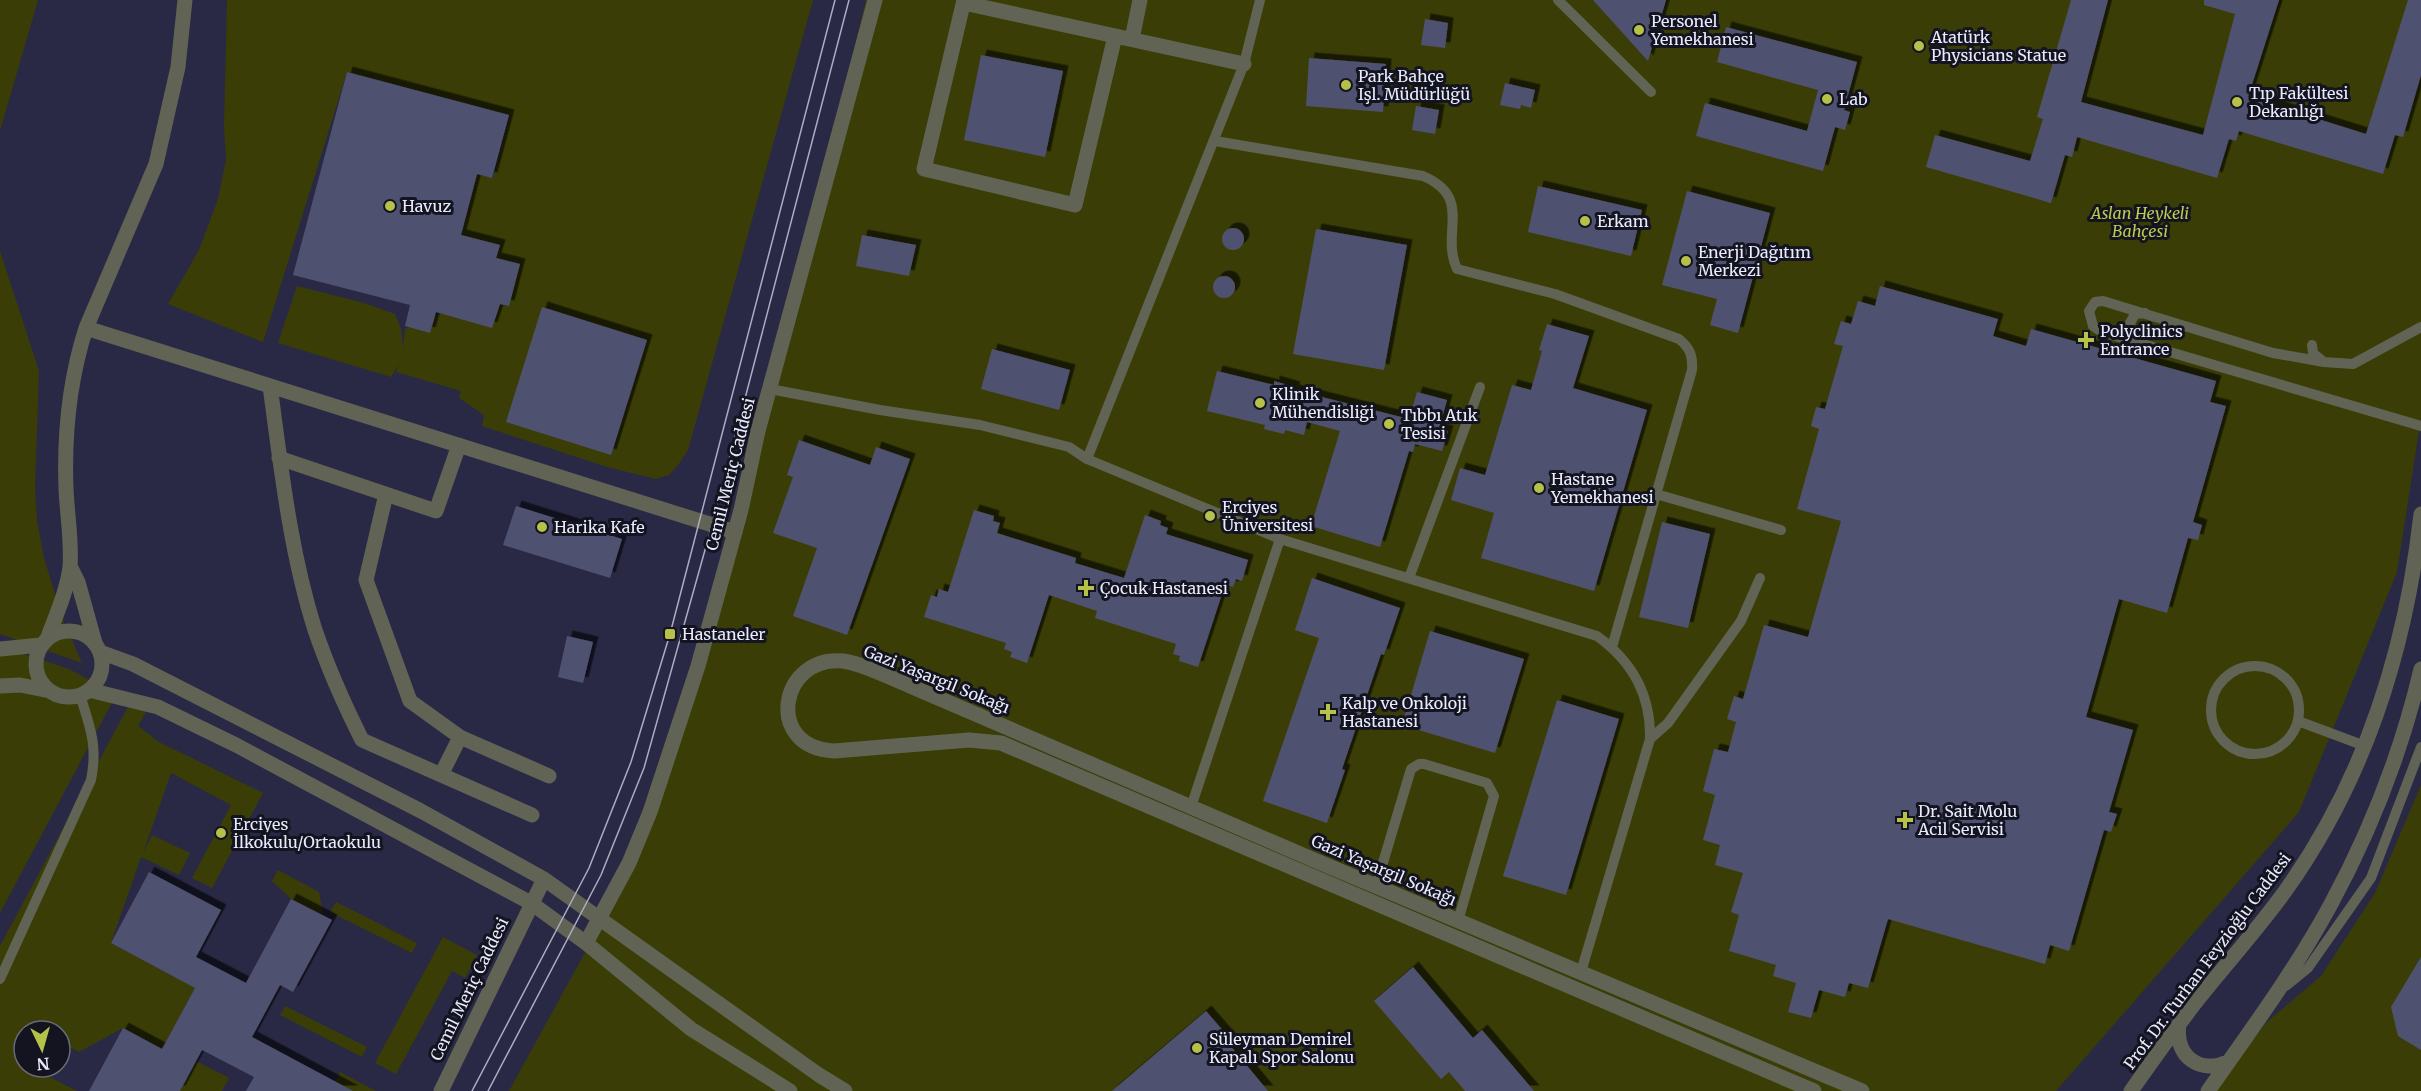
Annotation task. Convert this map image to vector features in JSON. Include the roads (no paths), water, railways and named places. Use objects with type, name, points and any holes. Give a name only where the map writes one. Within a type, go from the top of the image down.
[{"type":"street","points":[[50,691],[37,675],[36,655],[63,596],[70,566],[66,484],[67,413],[71,382],[86,328],[156,164],[178,67],[185,0]]},
{"type":"street","name":"Cemil Meriç Caddesi","points":[[586,943],[629,863],[660,785],[698,666],[735,532],[770,388],[875,0]]},
{"type":"street","points":[[1132,39],[1140,0]]},
{"type":"street","points":[[1115,36],[1075,205],[924,169],[964,1],[1244,64]]},
{"type":"street","points":[[86,328],[735,532]]},
{"type":"street","points":[[270,386],[291,530],[312,618],[327,663],[362,740],[532,815]]},
{"type":"street","points":[[279,458],[436,511],[459,445]]},
{"type":"street","points":[[386,494],[366,580],[410,701],[460,737],[549,776]]},
{"type":"street","name":"Prof. Dr. Turhan Feyzioğlu Caddesi","points":[[2131,1091],[2179,1025],[2262,921],[2307,860],[2342,796],[2365,746],[2388,678],[2403,623],[2414,568],[2421,514]]},
{"type":"street","points":[[70,566],[78,582],[98,648],[101,673],[85,693]]},
{"type":"street","points":[[0,649],[44,641],[57,632],[78,631],[98,648],[421,811],[544,879],[844,1091]]},
{"type":"street","name":"Gazi Yaşargil Sokağı","points":[[1814,1091],[1001,743],[969,740],[834,751],[812,748],[802,742],[792,728],[788,711],[789,693],[797,679],[813,668],[832,662],[852,663],[1862,1091]]},
{"type":"street","points":[[2208,1091],[2276,993],[2330,905],[2367,831],[2387,781],[2421,669]]},
{"type":"street","points":[[0,686],[20,685],[70,697],[85,693],[158,707],[247,750],[531,903],[586,943],[691,1029],[790,1091]]},
{"type":"street","points":[[441,775],[460,737]]},
{"type":"street","name":"Cemil Meriç Caddesi","points":[[441,1091],[544,879]]},
{"type":"street","points":[[2179,1025],[2179,1044],[2190,1060],[2205,1066],[2222,1065],[2229,1061]]},
{"type":"lane","points":[[1087,459],[1215,141],[1244,64],[1260,0]]},
{"type":"lane","points":[[1558,0],[1651,92]]},
{"type":"lane","points":[[1215,141],[1424,176],[1442,186],[1453,204],[1454,224],[1450,246],[1457,269],[1555,294],[1679,339],[1686,345],[1691,352],[1692,370],[1612,646]]},
{"type":"lane","points":[[2421,327],[2353,364],[2324,363],[2273,353],[2103,301],[2096,302],[2089,311],[2093,326],[2102,332],[2421,426]]},
{"type":"lane","points":[[2142,343],[2133,335],[2130,323],[2135,315],[2145,313]]},
{"type":"lane","points":[[2312,345],[2313,353],[2324,363]]},
{"type":"lane","points":[[1409,578],[1480,387]]},
{"type":"lane","points":[[770,388],[880,410],[980,425],[1069,447],[1087,459],[1280,539],[1597,636],[1612,646],[1625,660],[1643,690],[1650,722],[1650,739],[1581,972]]},
{"type":"lane","points":[[1656,494],[1781,530]]},
{"type":"lane","points":[[1191,807],[1280,539]]},
{"type":"lane","points":[[1650,739],[1668,723],[1741,621],[1761,578]]},
{"type":"lane","points":[[2244,668],[2267,668],[2277,672],[2293,688],[2298,699],[2298,721],[2286,741],[2277,748],[2267,752],[2244,752],[2233,748],[2217,732],[2211,710],[2213,699],[2217,688],[2234,672],[2244,668]]},
{"type":"lane","points":[[0,980],[92,780],[95,763],[94,739],[85,693]]},
{"type":"lane","points":[[2298,721],[2365,746]]},
{"type":"lane","points":[[2276,993],[2308,968],[2371,878],[2421,747]]},
{"type":"lane","points":[[1376,886],[1411,769],[1424,764],[1482,781],[1491,788],[1494,796],[1458,921]]},
{"type":"tram line","points":[[472,1091],[589,868],[631,762],[670,634],[835,0]]},
{"type":"tram line","points":[[488,1091],[601,875],[644,768],[712,525],[849,0]]},
{"type":"place","name":"Personel Yemekhanesi","points":[[1639,30]]},
{"type":"place","name":"Atatürk Physicians Statue","points":[[1919,46]]},
{"type":"place","name":"Park Bahçe Işl. Müdürlüğü","points":[[1346,85]]},
{"type":"place","name":"Lab","points":[[1827,99]]},
{"type":"place","name":"Tıp Fakültesi Dekanlığı","points":[[2237,102]]},
{"type":"place","name":"Havuz","points":[[390,206]]},
{"type":"place","name":"Erkam","points":[[1585,221]]},
{"type":"place","name":"Enerji Dağıtım Merkezi","points":[[1686,261]]},
{"type":"place","name":"Polyclinics Entrance","points":[[2086,340]]},
{"type":"place","name":"Klinik Mühendisliği","points":[[1260,403]]},
{"type":"place","name":"Tıbbı Atık Tesisi","points":[[1389,424]]},
{"type":"place","name":"Hastane Yemekhanesi","points":[[1539,488]]},
{"type":"place","name":"Erciyes Üniversitesi","points":[[1210,516]]},
{"type":"place","name":"Harika Kafe","points":[[542,527]]},
{"type":"place","name":"Çocuk Hastanesi","points":[[1086,588]]},
{"type":"place","name":"Hastaneler","points":[[670,634]]},
{"type":"place","name":"Kalp ve Onkoloji Hastanesi","points":[[1328,712]]},
{"type":"place","name":"Dr. Sait Molu Acil Servisi","points":[[1905,820]]},
{"type":"place","name":"Erciyes İlkokulu/Ortaokulu","points":[[221,833]]},
{"type":"place","name":"Süleyman Demirel Kapalı Spor Salonu","points":[[1197,1048]]},
{"type":"park label","name":"Aslan Heykeli Bahçesi","points":[[2140,222]]}]
